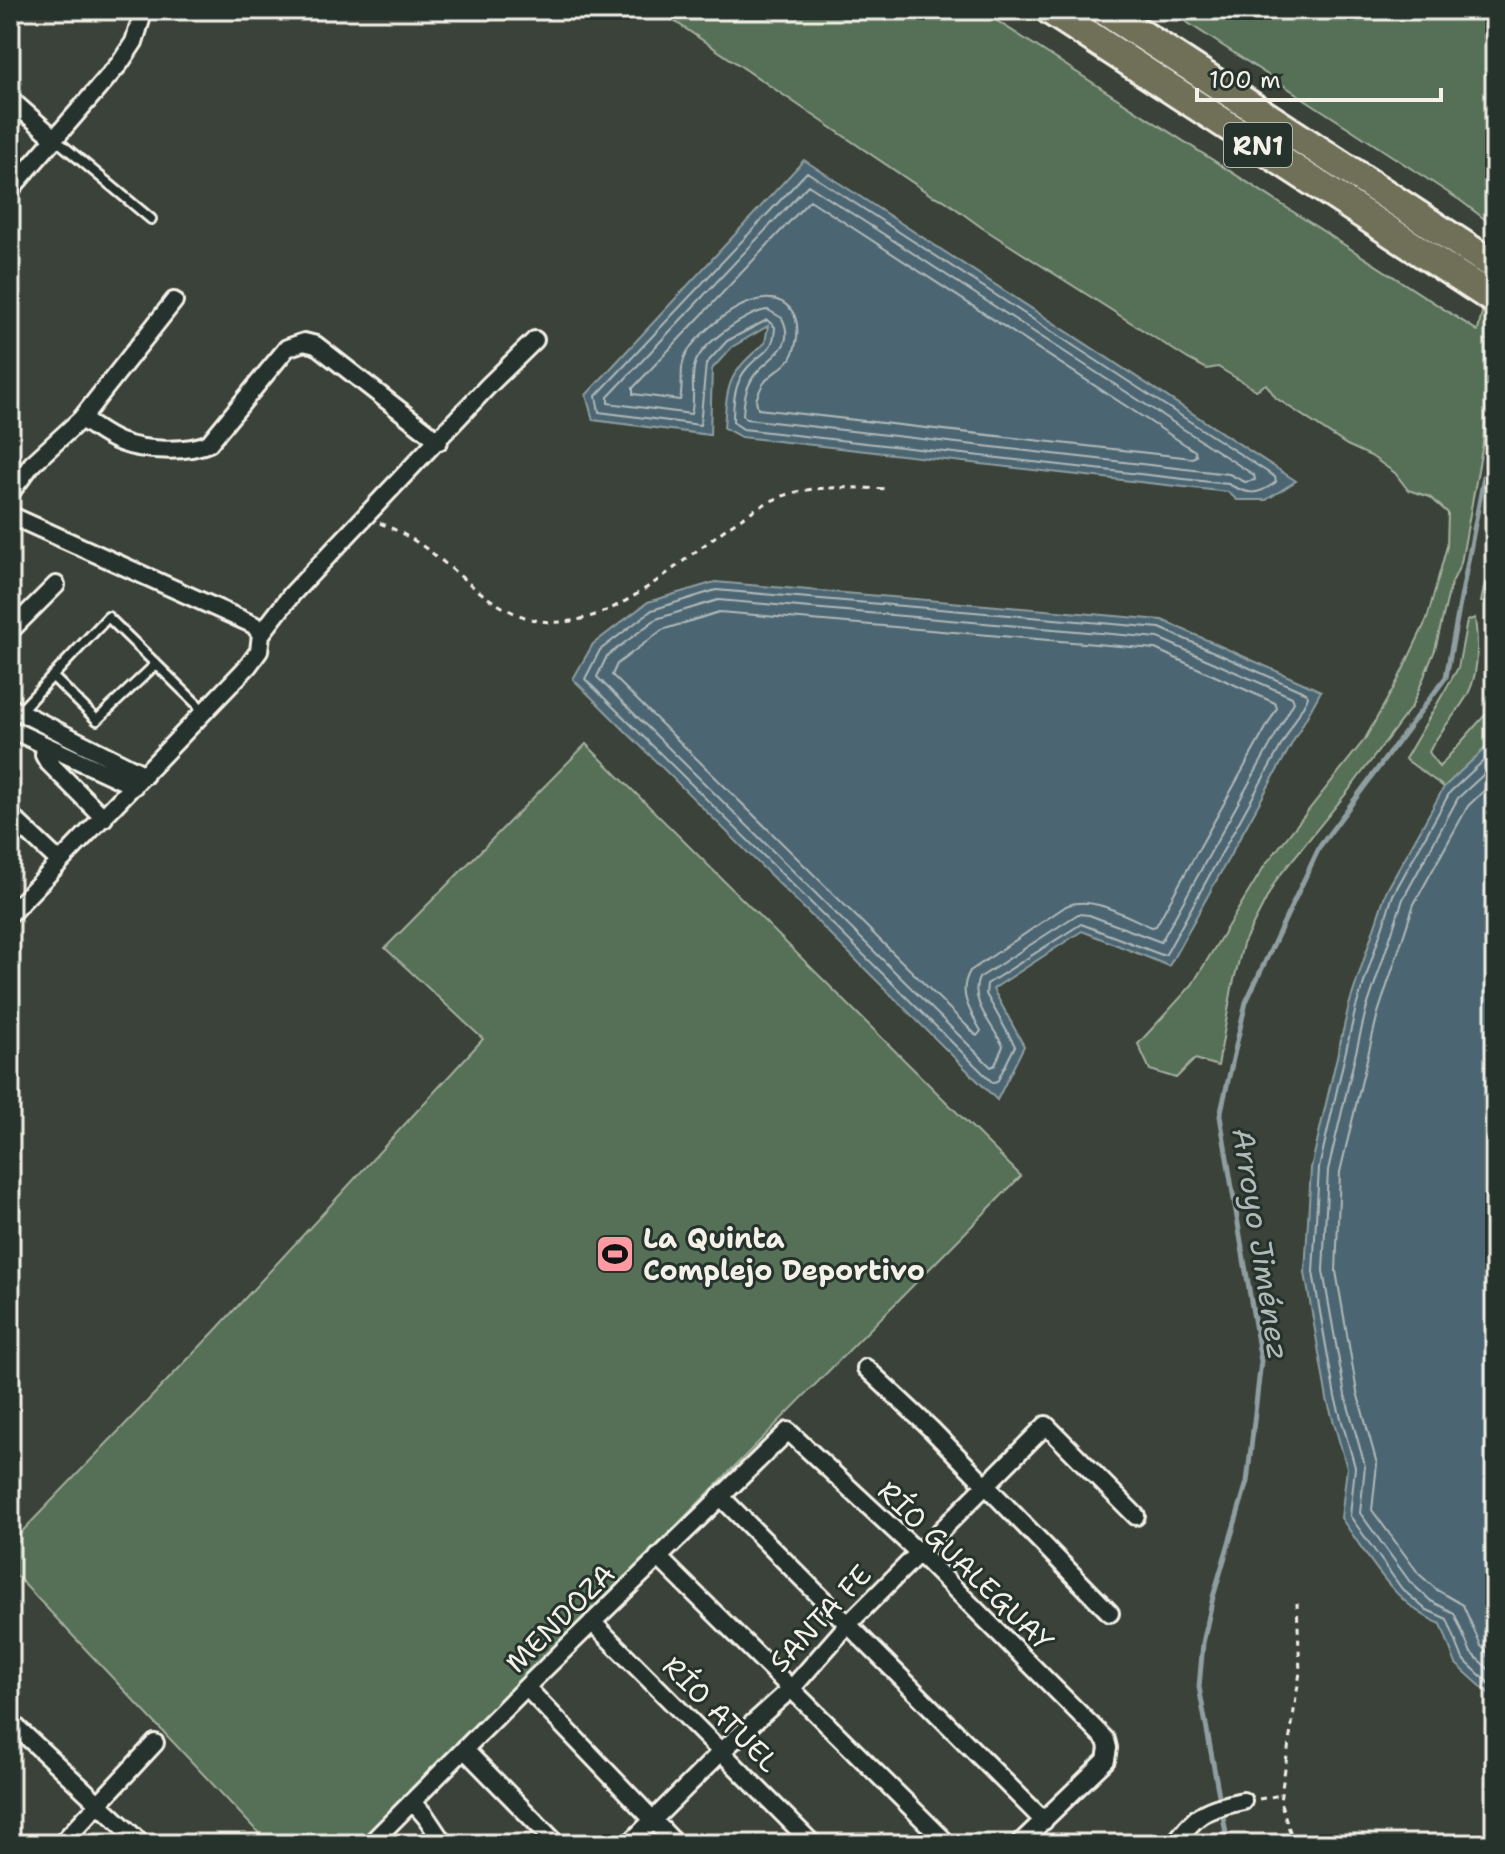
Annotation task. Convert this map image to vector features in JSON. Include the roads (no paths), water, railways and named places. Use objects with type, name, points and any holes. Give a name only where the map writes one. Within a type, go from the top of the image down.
[{"type":"highway","name":"RN1","points":[[1050,10],[1495,300]]},
{"type":"highway","name":"RN1","points":[[1104,10],[1484,259]]},
{"type":"street","points":[[10,190],[120,63],[134,42],[144,10]]},
{"type":"street","points":[[10,99],[53,137]]},
{"type":"street","points":[[10,493],[32,464],[81,419],[174,301]]},
{"type":"street","points":[[10,914],[248,666],[259,651],[261,634],[292,594],[535,340]]},
{"type":"street","points":[[81,419],[129,444],[186,450],[198,448],[209,443],[287,348],[304,342],[316,345],[439,441]]},
{"type":"street","points":[[10,515],[254,625],[261,634]]},
{"type":"street","points":[[10,631],[56,585]]},
{"type":"street","points":[[15,709],[140,780]]},
{"type":"street","points":[[10,729],[140,780]]},
{"type":"street","points":[[45,745],[44,755],[48,762],[104,818]]},
{"type":"street","points":[[10,815],[60,862]]},
{"type":"street","points":[[866,1368],[931,1429],[984,1487],[1110,1613]]},
{"type":"street","name":"SANTA FE","points":[[629,1844],[722,1751],[793,1687],[849,1623],[1046,1425],[1136,1516]]},
{"type":"street","name":"MENDOZA","points":[[370,1844],[788,1431]]},
{"type":"street","name":"RÍO GUALEGUAY","points":[[788,1431],[919,1553],[1106,1740],[1106,1760],[1044,1821]]},
{"type":"street","points":[[720,1496],[1044,1821],[1019,1844]]},
{"type":"street","points":[[658,1557],[793,1687],[948,1844]]},
{"type":"street","name":"RÍO ATUEL","points":[[592,1622],[813,1844]]},
{"type":"street","points":[[526,1687],[676,1844]]},
{"type":"street","points":[[10,1721],[142,1844]]},
{"type":"street","points":[[61,1844],[155,1743]]},
{"type":"street","points":[[464,1749],[557,1844]]},
{"type":"street","points":[[1174,1844],[1192,1820],[1206,1809],[1243,1801]]},
{"type":"street","points":[[413,1802],[444,1844]]},
{"type":"lane","points":[[53,137],[151,219]]},
{"type":"lane","points":[[15,709],[52,676],[108,617],[205,712]]},
{"type":"lane","points":[[52,676],[97,720],[156,664]]},
{"type":"water","points":[[804,160],[1296,481],[1266,500],[1237,500],[1228,492],[741,437],[724,428],[729,388],[744,362],[765,343],[768,326],[732,347],[712,369],[710,435],[593,420],[586,395]]},
{"type":"water","points":[[715,582],[1162,620],[1321,691],[1169,966],[1082,931],[993,989],[1024,1046],[997,1100],[573,679],[593,644],[648,602]]},
{"type":"water","points":[[1495,739],[1495,1699],[1456,1664],[1441,1624],[1424,1616],[1396,1592],[1341,1518],[1347,1468],[1327,1399],[1305,1273],[1311,1168],[1349,1005],[1386,892],[1444,787]]},
{"type":"waterway","name":"Arroyo Jiménez","points":[[1228,1844],[1199,1687],[1203,1643],[1213,1597],[1247,1482],[1261,1361],[1220,1116],[1246,1002],[1320,846],[1446,677],[1495,419]]},
{"type":"place","name":"La Quinta Complejo Deportivo","points":[[615,1254]]}]
